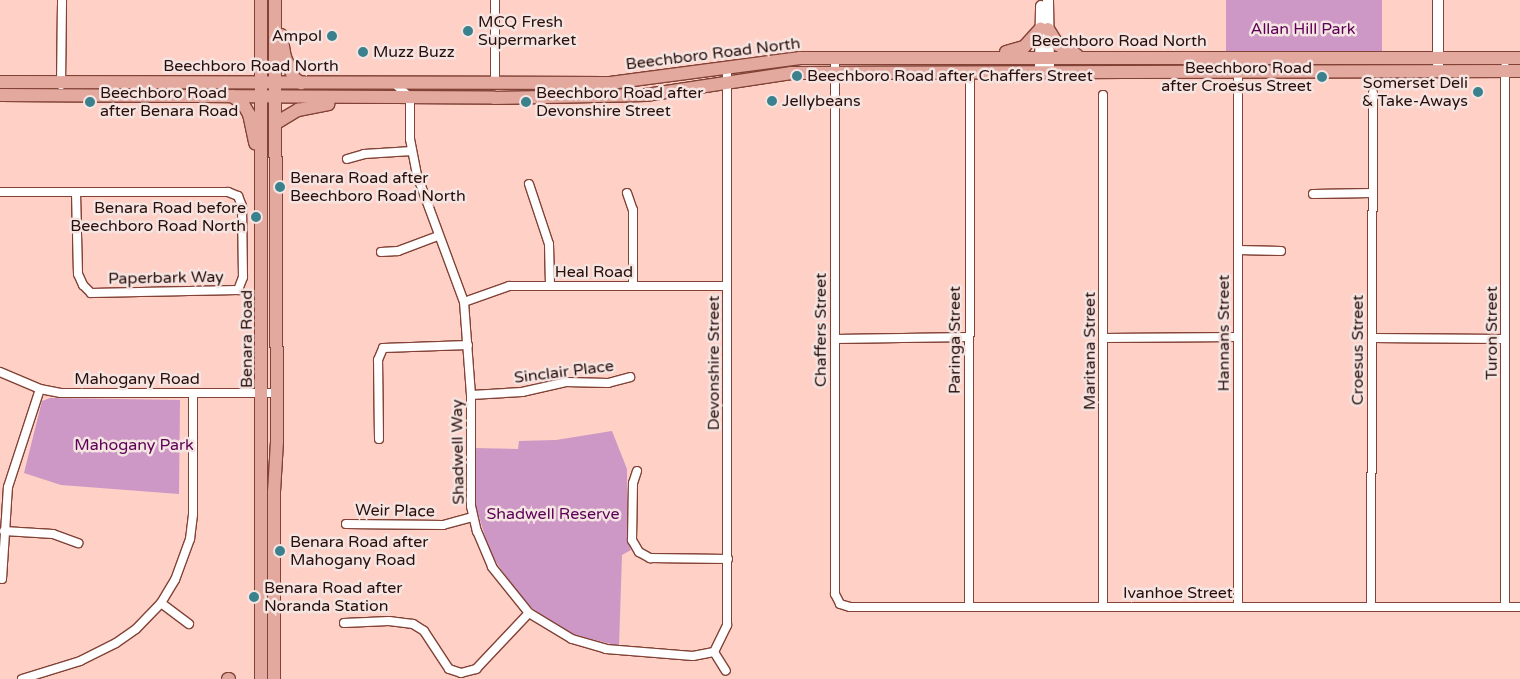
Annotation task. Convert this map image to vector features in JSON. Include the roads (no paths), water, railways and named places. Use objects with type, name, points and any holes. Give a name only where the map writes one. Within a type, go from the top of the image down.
[{"type":"main road","name":"Benara Road","points":[[261,0],[263,208],[262,536],[266,679]]},
{"type":"main road","name":"Benara Road","points":[[266,679],[274,560],[277,393],[276,1]]},
{"type":"main road","points":[[276,1],[285,57],[294,78],[300,83]]},
{"type":"main road","points":[[986,57],[1024,47],[1044,28],[1058,45],[1081,57]]},
{"type":"main road","name":"Beechboro Road North","points":[[0,95],[61,88],[261,82],[610,83],[727,69],[780,59],[986,57],[1520,58]]},
{"type":"main road","name":"Beechboro Road North","points":[[0,82],[61,88],[232,96],[518,98],[646,96],[791,73],[1238,72],[1505,74],[1520,71]]},
{"type":"main road","points":[[232,96],[243,104],[255,132],[258,182],[263,208]]},
{"type":"main road","points":[[276,123],[298,110],[318,104],[377,98]]},
{"type":"main road","points":[[263,291],[269,272],[269,250],[277,245]]},
{"type":"main road","points":[[262,536],[265,540],[268,537],[274,492]]},
{"type":"street","points":[[61,88],[62,0]]},
{"type":"street","points":[[478,98],[495,83],[495,0]]},
{"type":"street","points":[[1041,0],[1044,28],[1044,72]]},
{"type":"street","points":[[1044,28],[1048,0]]},
{"type":"street","points":[[1438,0],[1438,73]]},
{"type":"street","name":"Chaffers Street","points":[[835,58],[835,594],[837,601]]},
{"type":"street","name":"Hannans Street","points":[[1238,58],[1238,607]]},
{"type":"street","name":"Turon Street","points":[[1505,58],[1505,607]]},
{"type":"street","name":"Devonshire Street","points":[[714,652],[727,625],[727,69]]},
{"type":"street","name":"Paringa Street","points":[[969,607],[970,73]]},
{"type":"street","points":[[392,83],[400,86],[410,97],[428,83]]},
{"type":"street","points":[[495,83],[518,98]]},
{"type":"street","name":"Croesus Street","points":[[1371,607],[1373,93]]},
{"type":"street","name":"Maritana Street","points":[[1103,95],[1103,607]]},
{"type":"street","name":"Shadwell Way","points":[[410,97],[412,151],[438,236],[464,302],[471,395],[469,489],[473,517],[492,567],[529,613],[553,630],[594,646],[693,656],[714,652]]},
{"type":"street","points":[[347,159],[364,154],[412,151]]},
{"type":"street","points":[[529,184],[549,244],[550,286]]},
{"type":"street","name":"Paperbark Way","points":[[0,192],[76,192],[228,192],[238,196],[242,206],[243,278],[238,290],[91,293],[78,274],[76,192]]},
{"type":"street","points":[[627,193],[633,210],[634,286]]},
{"type":"street","points":[[1313,194],[1372,193]]},
{"type":"street","points":[[381,252],[398,251],[438,236]]},
{"type":"street","points":[[1238,250],[1281,251]]},
{"type":"street","name":"Heal Road","points":[[464,302],[509,286],[727,286]]},
{"type":"street","points":[[835,339],[969,337]]},
{"type":"street","points":[[1103,338],[1237,337]]},
{"type":"street","points":[[1372,338],[1505,339]]},
{"type":"street","points":[[379,439],[378,360],[383,348],[468,345]]},
{"type":"street","name":"Mahogany Road","points":[[0,372],[40,389],[61,393],[277,393]]},
{"type":"street","name":"Sinclair Place","points":[[471,395],[522,392],[566,382],[608,383],[630,377]]},
{"type":"street","points":[[2,579],[8,487],[40,389]]},
{"type":"street","points":[[22,679],[80,661],[116,643],[136,629],[161,603],[175,580],[190,539],[193,514],[193,393]]},
{"type":"street","points":[[636,470],[633,484],[632,540],[639,552],[650,558],[728,559]]},
{"type":"street","name":"Weir Place","points":[[346,524],[443,525],[473,517]]},
{"type":"street","points":[[4,531],[53,534],[78,542]]},
{"type":"street","name":"Ivanhoe Street","points":[[837,601],[850,607],[1520,607]]},
{"type":"street","points":[[161,603],[189,624]]},
{"type":"street","points":[[344,623],[389,621],[413,624],[424,631],[449,669],[461,674],[476,668],[529,613]]},
{"type":"street","points":[[714,652],[726,671]]},
{"type":"place","name":"MCQ Fresh Supermarket","points":[[468,31]]},
{"type":"place","name":"Ampol","points":[[332,36]]},
{"type":"place","name":"Muzz Buzz","points":[[363,52]]},
{"type":"place","name":"Beechboro Road after Chaffers Street","points":[[797,76]]},
{"type":"place","name":"Beechboro Road after Croesus Street","points":[[1322,77]]},
{"type":"place","name":"Somerset Deli & Take-Aways","points":[[1478,92]]},
{"type":"place","name":"Jellybeans","points":[[772,101]]},
{"type":"place","name":"Beechboro Road after Benara Road","points":[[90,102]]},
{"type":"place","name":"Beechboro Road after Devonshire Street","points":[[526,102]]},
{"type":"place","name":"Benara Road after Beechboro Road North","points":[[280,187]]},
{"type":"place","name":"Benara Road before Beechboro Road North","points":[[256,217]]},
{"type":"place","name":"Benara Road after Mahogany Road","points":[[280,551]]},
{"type":"place","name":"Benara Road after Noranda Station","points":[[254,597]]},
{"type":"park label","name":"Allan Hill Park","points":[[1303,29]]},
{"type":"park label","name":"Mahogany Park","points":[[134,445]]},
{"type":"park label","name":"Shadwell Reserve","points":[[553,514]]}]
